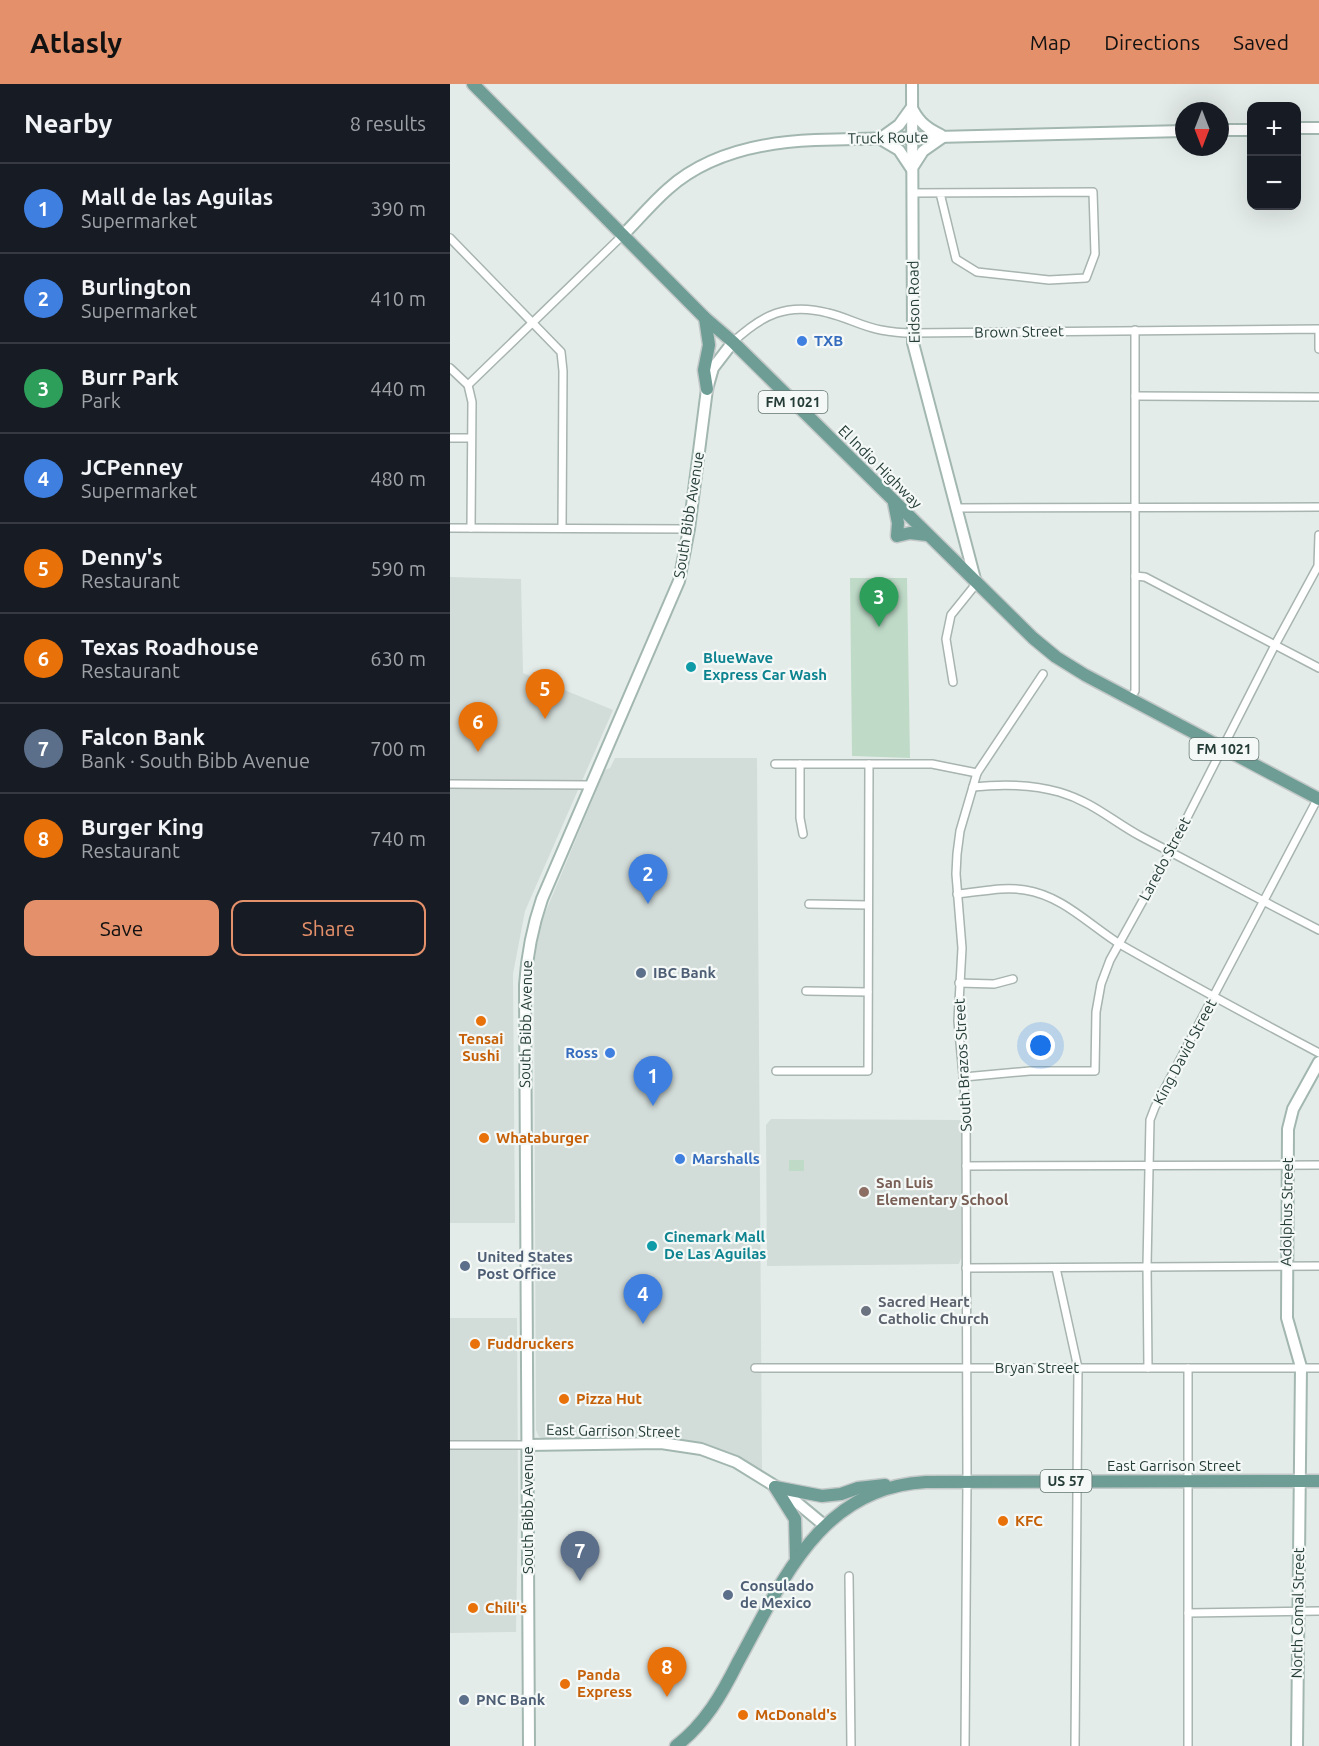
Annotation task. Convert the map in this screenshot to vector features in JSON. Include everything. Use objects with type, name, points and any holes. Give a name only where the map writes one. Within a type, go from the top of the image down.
[{"type":"main road","name":"El Indio Highway","points":[[478,86],[705,318],[733,342],[976,584],[1056,657],[1130,699],[1319,798]]},
{"type":"main road","points":[[705,318],[708,345],[704,370],[707,389]]},
{"type":"main road","points":[[893,501],[898,523],[897,536],[910,533],[927,535]]},
{"type":"main road","name":"East Garrison Street","points":[[676,1746],[711,1711],[796,1558],[824,1525],[863,1499],[911,1482],[967,1480],[1319,1481]]},
{"type":"main road","points":[[775,1487],[822,1496],[841,1494],[858,1488],[911,1482]]},
{"type":"main road","points":[[775,1487],[795,1520],[796,1558]]},
{"type":"main road","points":[[694,1746],[695,1739],[711,1711]]},
{"type":"street","name":"Eidson Road","points":[[912,84],[913,343],[976,584]]},
{"type":"street","points":[[912,107],[918,120],[944,137],[923,151],[912,171],[899,150],[879,139],[898,125],[912,107]]},
{"type":"street","points":[[1301,129],[1319,128]]},
{"type":"street","points":[[1229,130],[1247,130]]},
{"type":"street","name":"Truck Route","points":[[623,235],[669,188],[702,165],[750,148],[789,141],[1175,131]]},
{"type":"street","points":[[912,193],[1093,192],[1095,254],[1086,278],[1049,280],[977,272],[956,259],[940,193]]},
{"type":"street","points":[[468,385],[623,235]]},
{"type":"street","points":[[450,238],[561,352],[563,359],[562,528]]},
{"type":"street","name":"Brown Street","points":[[733,342],[762,318],[788,309],[805,308],[879,330],[913,333],[1319,329]]},
{"type":"street","points":[[1319,329],[1319,349]]},
{"type":"street","points":[[1130,699],[1135,691],[1135,330]]},
{"type":"street","name":"South Bibb Avenue","points":[[529,1746],[525,996],[527,956],[531,931],[542,899],[673,599],[684,564],[707,389],[713,368],[733,342]]},
{"type":"street","points":[[450,368],[468,385],[472,402],[471,528]]},
{"type":"street","points":[[1135,396],[1319,397]]},
{"type":"street","points":[[450,438],[471,438]]},
{"type":"street","points":[[957,508],[1319,507]]},
{"type":"street","points":[[450,528],[689,529]]},
{"type":"street","name":"Laredo Street","points":[[964,1077],[1030,1071],[1095,1071],[1096,1012],[1101,984],[1110,960],[1318,566],[1319,536]]},
{"type":"street","points":[[1135,576],[1145,577],[1319,668]]},
{"type":"street","points":[[953,682],[946,639],[951,615],[976,584]]},
{"type":"street","name":"South Brazos Street","points":[[964,1746],[967,1480],[966,1166],[964,1077],[958,1021],[962,948],[957,894],[957,854],[960,831],[977,772],[1043,674]]},
{"type":"street","points":[[775,764],[932,764],[977,772]]},
{"type":"street","points":[[800,764],[800,818],[803,834]]},
{"type":"street","points":[[776,1071],[868,1071],[868,764]]},
{"type":"street","points":[[450,784],[591,784]]},
{"type":"street","points":[[973,787],[995,785],[1040,787],[1077,798],[1169,851],[1319,930]]},
{"type":"street","name":"King David Street","points":[[1148,1368],[1147,1266],[1150,1120],[1319,798]]},
{"type":"street","points":[[957,894],[1000,889],[1026,890],[1058,900],[1120,944],[1213,997],[1319,1053]]},
{"type":"street","points":[[809,904],[868,905]]},
{"type":"street","points":[[959,983],[994,984],[1013,979]]},
{"type":"street","points":[[806,991],[868,992]]},
{"type":"street","name":"Adolphus Street","points":[[1299,1481],[1301,1368],[1287,1318],[1287,1165],[1290,1118],[1319,1062]]},
{"type":"street","points":[[966,1166],[1319,1165]]},
{"type":"street","points":[[966,1268],[1319,1266]]},
{"type":"street","points":[[1056,1268],[1078,1368],[1075,1746]]},
{"type":"street","name":"Bryan Street","points":[[755,1368],[1319,1368]]},
{"type":"street","points":[[1188,1368],[1188,1746]]},
{"type":"street","name":"East Garrison Street","points":[[450,1444],[661,1443],[701,1449],[736,1462],[783,1491],[824,1525]]},
{"type":"street","name":"North Comal Street","points":[[1297,1746],[1299,1481]]},
{"type":"street","points":[[849,1576],[851,1746]]},
{"type":"street","points":[[1188,1613],[1319,1611]]},
{"type":"shaded area","points":[[450,577],[521,579],[523,673],[613,710],[525,911],[513,974],[515,1223],[450,1223]]},
{"type":"shaded area","points":[[615,758],[757,758],[762,1472],[739,1458],[698,1443],[671,1438],[547,1439],[539,1437],[536,1430],[534,966],[543,918],[605,770],[610,768]]},
{"type":"shaded area","name":"San Luis Elementary School","points":[[771,1119],[961,1120],[961,1258],[959,1264],[767,1266],[766,1125]]},
{"type":"shaded area","points":[[450,1318],[517,1318],[516,1632],[450,1633]]},
{"type":"green space","points":[[850,578],[907,578],[910,758],[852,756]]},
{"type":"green space","points":[[789,1160],[804,1160],[804,1171],[789,1171]]},
{"type":"place","name":"TXB","points":[[802,341]]},
{"type":"place","name":"Burr Park","points":[[879,627]]},
{"type":"place","name":"BlueWave Express Car Wash","points":[[691,667]]},
{"type":"place","name":"Denny's","points":[[545,719]]},
{"type":"place","name":"Texas Roadhouse","points":[[478,752]]},
{"type":"place","name":"Burlington","points":[[648,904]]},
{"type":"place","name":"IBC Bank","points":[[641,973]]},
{"type":"place","name":"Tensai Sushi","points":[[481,1021]]},
{"type":"place","name":"Ross","points":[[610,1053]]},
{"type":"place","name":"Mall de las Aguilas","points":[[653,1106]]},
{"type":"place","name":"Whataburger","points":[[484,1138]]},
{"type":"place","name":"Marshalls","points":[[680,1159]]},
{"type":"place","name":"San Luis Elementary School","points":[[864,1192]]},
{"type":"place","name":"Cinemark Mall De Las Aguilas","points":[[652,1246]]},
{"type":"place","name":"United States Post Office","points":[[465,1266]]},
{"type":"place","name":"Sacred Heart Catholic Church","points":[[866,1311]]},
{"type":"place","name":"JCPenney","points":[[643,1324]]},
{"type":"place","name":"Fuddruckers","points":[[475,1344]]},
{"type":"place","name":"Pizza Hut","points":[[564,1399]]},
{"type":"place","name":"KFC","points":[[1003,1521]]},
{"type":"place","name":"Falcon Bank","points":[[580,1581]]},
{"type":"place","name":"Consulado de Mexico","points":[[728,1595]]},
{"type":"place","name":"Chili's","points":[[473,1608]]},
{"type":"place","name":"Panda Express","points":[[565,1684]]},
{"type":"place","name":"Burger King","points":[[667,1697]]},
{"type":"place","name":"PNC Bank","points":[[464,1700]]},
{"type":"place","name":"McDonald's","points":[[743,1715]]}]
